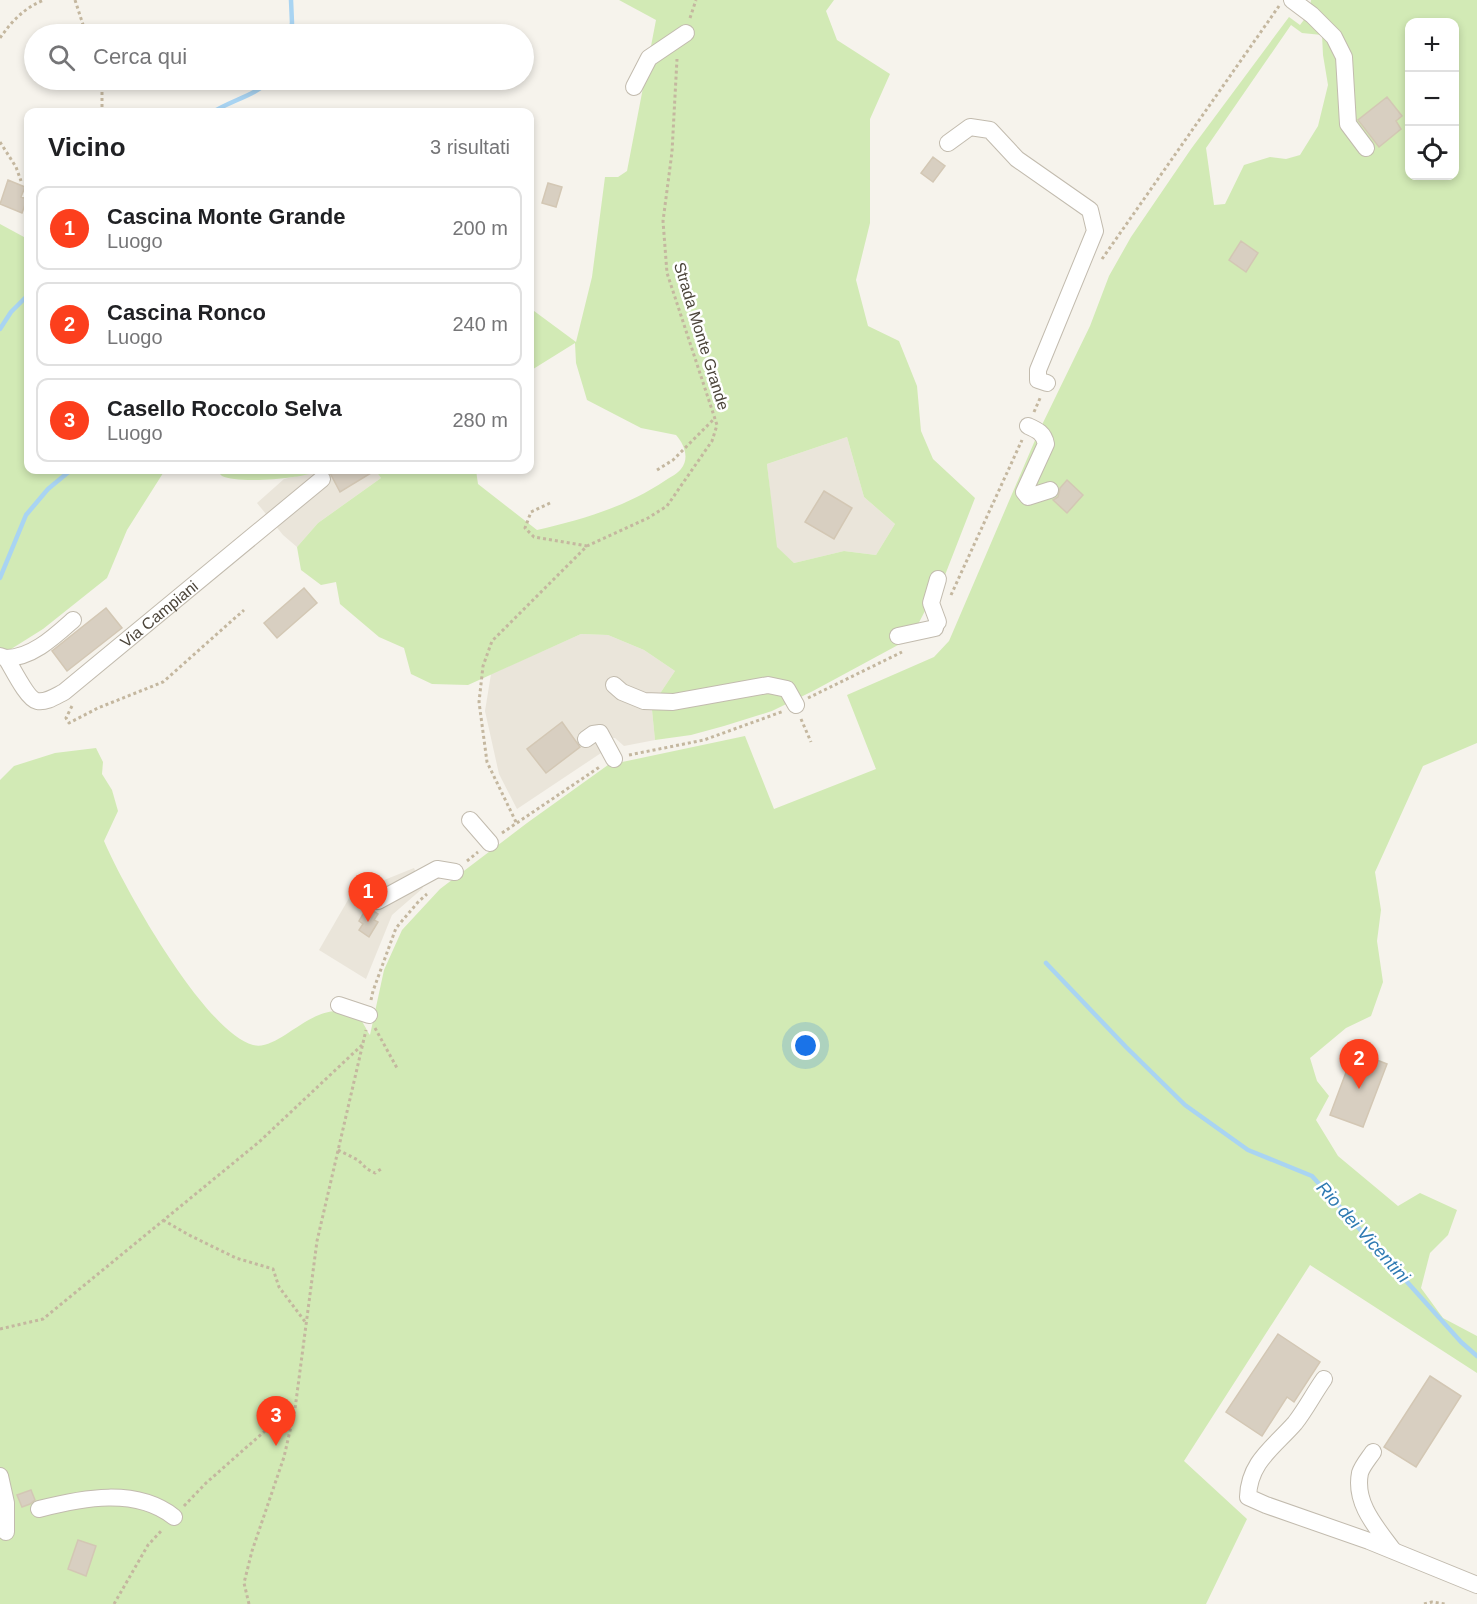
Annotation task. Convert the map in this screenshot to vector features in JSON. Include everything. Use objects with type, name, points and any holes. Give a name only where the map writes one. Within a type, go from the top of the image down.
[{"type":"street","points":[[1292,0],[1312,15],[1334,37],[1344,57],[1348,124],[1365,148]]},
{"type":"street","points":[[634,87],[649,58],[686,33]]},
{"type":"street","points":[[948,143],[970,128],[990,130],[1017,159],[1090,210],[1095,231],[1038,370],[1038,380],[1047,383]]},
{"type":"street","points":[[1028,426],[1039,431],[1046,444],[1024,492],[1028,497],[1050,490]]},
{"type":"street","name":"Via Campiani","points":[[3,657],[30,699],[39,702],[64,692],[322,479]]},
{"type":"street","points":[[897,636],[937,625],[931,603],[938,579]]},
{"type":"street","points":[[3,657],[17,658],[28,653],[73,620]]},
{"type":"street","points":[[614,685],[622,692],[644,701],[673,702],[768,685],[788,689],[796,705]]},
{"type":"street","points":[[586,739],[593,734],[600,733],[614,759]]},
{"type":"street","points":[[470,820],[490,843]]},
{"type":"street","points":[[378,901],[437,868],[455,872]]},
{"type":"street","points":[[339,1005],[369,1015]]},
{"type":"street","points":[[1324,1379],[1296,1421],[1256,1465],[1249,1483],[1248,1497],[1394,1551],[1477,1585]]},
{"type":"street","points":[[1373,1452],[1360,1471],[1360,1498],[1371,1521],[1394,1551]]},
{"type":"street","points":[[0,1476],[6,1503],[6,1532]]},
{"type":"street","points":[[39,1509],[94,1497],[130,1499],[158,1505],[174,1517]]},
{"type":"path","points":[[0,38],[12,21],[27,8],[44,0]]},
{"type":"path","points":[[75,0],[83,24]]},
{"type":"path","name":"Strada Monte Grande","points":[[516,822],[487,762],[479,702],[483,666],[492,641],[587,546],[667,507],[712,441],[717,425],[667,273],[663,221],[672,152],[676,63],[696,0]]},
{"type":"path","points":[[102,90],[102,108]]},
{"type":"path","points":[[0,142],[15,166],[21,181]]},
{"type":"path","points":[[657,470],[673,460],[714,418]]},
{"type":"path","points":[[550,503],[531,512],[525,528],[534,537],[587,546]]},
{"type":"path","points":[[84,715],[163,682],[244,610]]},
{"type":"path","points":[[796,705],[811,742]]},
{"type":"path","points":[[369,1015],[385,1049],[398,1068]]},
{"type":"path","points":[[0,1329],[43,1319],[259,1142],[363,1044]]},
{"type":"path","points":[[338,1150],[358,1160],[375,1173],[381,1169]]},
{"type":"path","points":[[164,1220],[236,1258],[273,1269],[279,1287],[307,1324]]},
{"type":"path","points":[[114,1604],[148,1545],[206,1483],[274,1423],[295,1409],[284,1457],[252,1551],[244,1583],[249,1604]]},
{"type":"path","points":[[1424,1604],[1432,1602],[1445,1604]]},
{"type":"shaded area","points":[[847,437],[864,497],[895,524],[876,555],[844,551],[794,563],[776,547],[767,464]]},
{"type":"shaded area","points":[[305,474],[378,474],[381,478],[318,523],[297,547],[283,535],[257,503],[284,479]]},
{"type":"shaded area","points":[[581,634],[608,635],[644,650],[675,671],[659,695],[638,707],[652,710],[655,740],[624,746],[615,738],[598,739],[604,751],[517,809],[499,774],[485,711],[491,674]]},
{"type":"shaded area","points":[[414,868],[423,888],[392,915],[366,979],[319,950],[352,893]]},
{"type":"green space","points":[[619,0],[834,0],[826,11],[837,40],[890,74],[870,119],[870,223],[856,280],[868,326],[899,341],[917,386],[921,431],[933,459],[975,498],[938,593],[928,605],[911,638],[772,711],[691,735],[655,740],[652,710],[618,697],[605,684],[614,677],[635,689],[659,695],[675,671],[644,650],[608,635],[581,634],[468,685],[432,684],[411,674],[404,648],[379,637],[340,604],[336,582],[321,585],[301,570],[297,547],[318,523],[381,478],[378,474],[477,474],[478,484],[537,530],[620,505],[636,498],[681,469],[684,465],[685,451],[676,435],[641,428],[587,400],[576,363],[575,343],[534,369],[534,311],[576,342],[592,277],[605,177],[618,177],[627,171],[656,20]],"holes":[[[847,437],[864,497],[895,524],[876,555],[844,551],[794,563],[777,547],[767,464]]]},
{"type":"green space","points":[[1311,0],[1477,0],[1477,743],[1423,766],[1375,872],[1381,910],[1377,941],[1383,982],[1371,1016],[1346,1028],[1310,1058],[1317,1081],[1329,1096],[1316,1120],[1338,1156],[1398,1206],[1420,1193],[1457,1210],[1448,1235],[1430,1253],[1421,1288],[1443,1318],[1477,1336],[1477,1373],[1310,1265],[1184,1461],[1247,1519],[1206,1604],[0,1604],[0,780],[14,766],[55,753],[96,748],[103,762],[102,774],[112,790],[118,811],[104,841],[129,891],[168,956],[212,1014],[234,1034],[253,1045],[263,1045],[274,1041],[310,1019],[336,1011],[356,1015],[370,1035],[384,970],[402,930],[440,889],[608,765],[745,736],[774,809],[876,769],[847,695],[934,657],[949,641],[1039,431],[1090,326],[1109,276],[1131,237],[1191,149],[1289,17],[1300,25],[1309,13]],"holes":[[[1291,25],[1302,33],[1322,35],[1328,85],[1318,126],[1300,155],[1286,159],[1270,157],[1244,165],[1225,204],[1214,205],[1206,148]]]},
{"type":"green space","points":[[0,224],[24,237],[24,474],[162,474],[127,530],[107,578],[43,629],[8,651],[0,651]]},
{"type":"green space","points":[[220,474],[309,474],[256,480]]},
{"type":"building","points":[[1387,97],[1402,116],[1396,121],[1401,129],[1379,147],[1358,120]]},
{"type":"building","points":[[933,157],[945,166],[933,182],[921,173]]},
{"type":"building","points":[[8,180],[24,187],[21,197],[24,198],[22,213],[0,204]]},
{"type":"building","points":[[548,183],[562,187],[556,207],[542,203]]},
{"type":"building","points":[[1241,241],[1258,253],[1246,272],[1229,260]]},
{"type":"building","points":[[331,474],[369,474],[340,492]]},
{"type":"building","points":[[1067,480],[1083,495],[1067,513],[1053,500],[1058,497],[1060,488]]},
{"type":"building","points":[[824,491],[852,508],[834,539],[805,522]]},
{"type":"building","points":[[304,588],[317,603],[277,638],[264,623]]},
{"type":"building","points":[[106,608],[122,628],[67,671],[52,651]]},
{"type":"building","points":[[562,722],[580,747],[546,773],[527,749]]},
{"type":"building","points":[[367,907],[378,914],[374,920],[378,922],[369,937],[359,930],[363,924],[359,921]]},
{"type":"building","points":[[1354,1051],[1387,1064],[1363,1127],[1330,1115]]},
{"type":"building","points":[[1278,1334],[1320,1362],[1294,1402],[1287,1397],[1262,1436],[1226,1412]]},
{"type":"building","points":[[1430,1376],[1461,1396],[1416,1467],[1384,1447]]},
{"type":"building","points":[[31,1490],[35,1500],[22,1507],[17,1495]]},
{"type":"building","points":[[78,1540],[96,1546],[86,1576],[68,1569]]},
{"type":"waterway","points":[[291,0],[292,24]]},
{"type":"waterway","points":[[220,108],[257,90]]},
{"type":"waterway","points":[[0,329],[11,312],[24,299]]},
{"type":"waterway","points":[[0,578],[26,515],[48,489],[66,474]]},
{"type":"waterway","name":"Rio dei Vicentini","points":[[1046,963],[1185,1105],[1248,1150],[1312,1176],[1461,1342],[1477,1356]]},
{"type":"place","name":"Cascina Monte Grande","points":[[368,922]]},
{"type":"place","name":"Cascina Ronco","points":[[1359,1089]]},
{"type":"place","name":"Casello Roccolo Selva","points":[[276,1446]]}]
